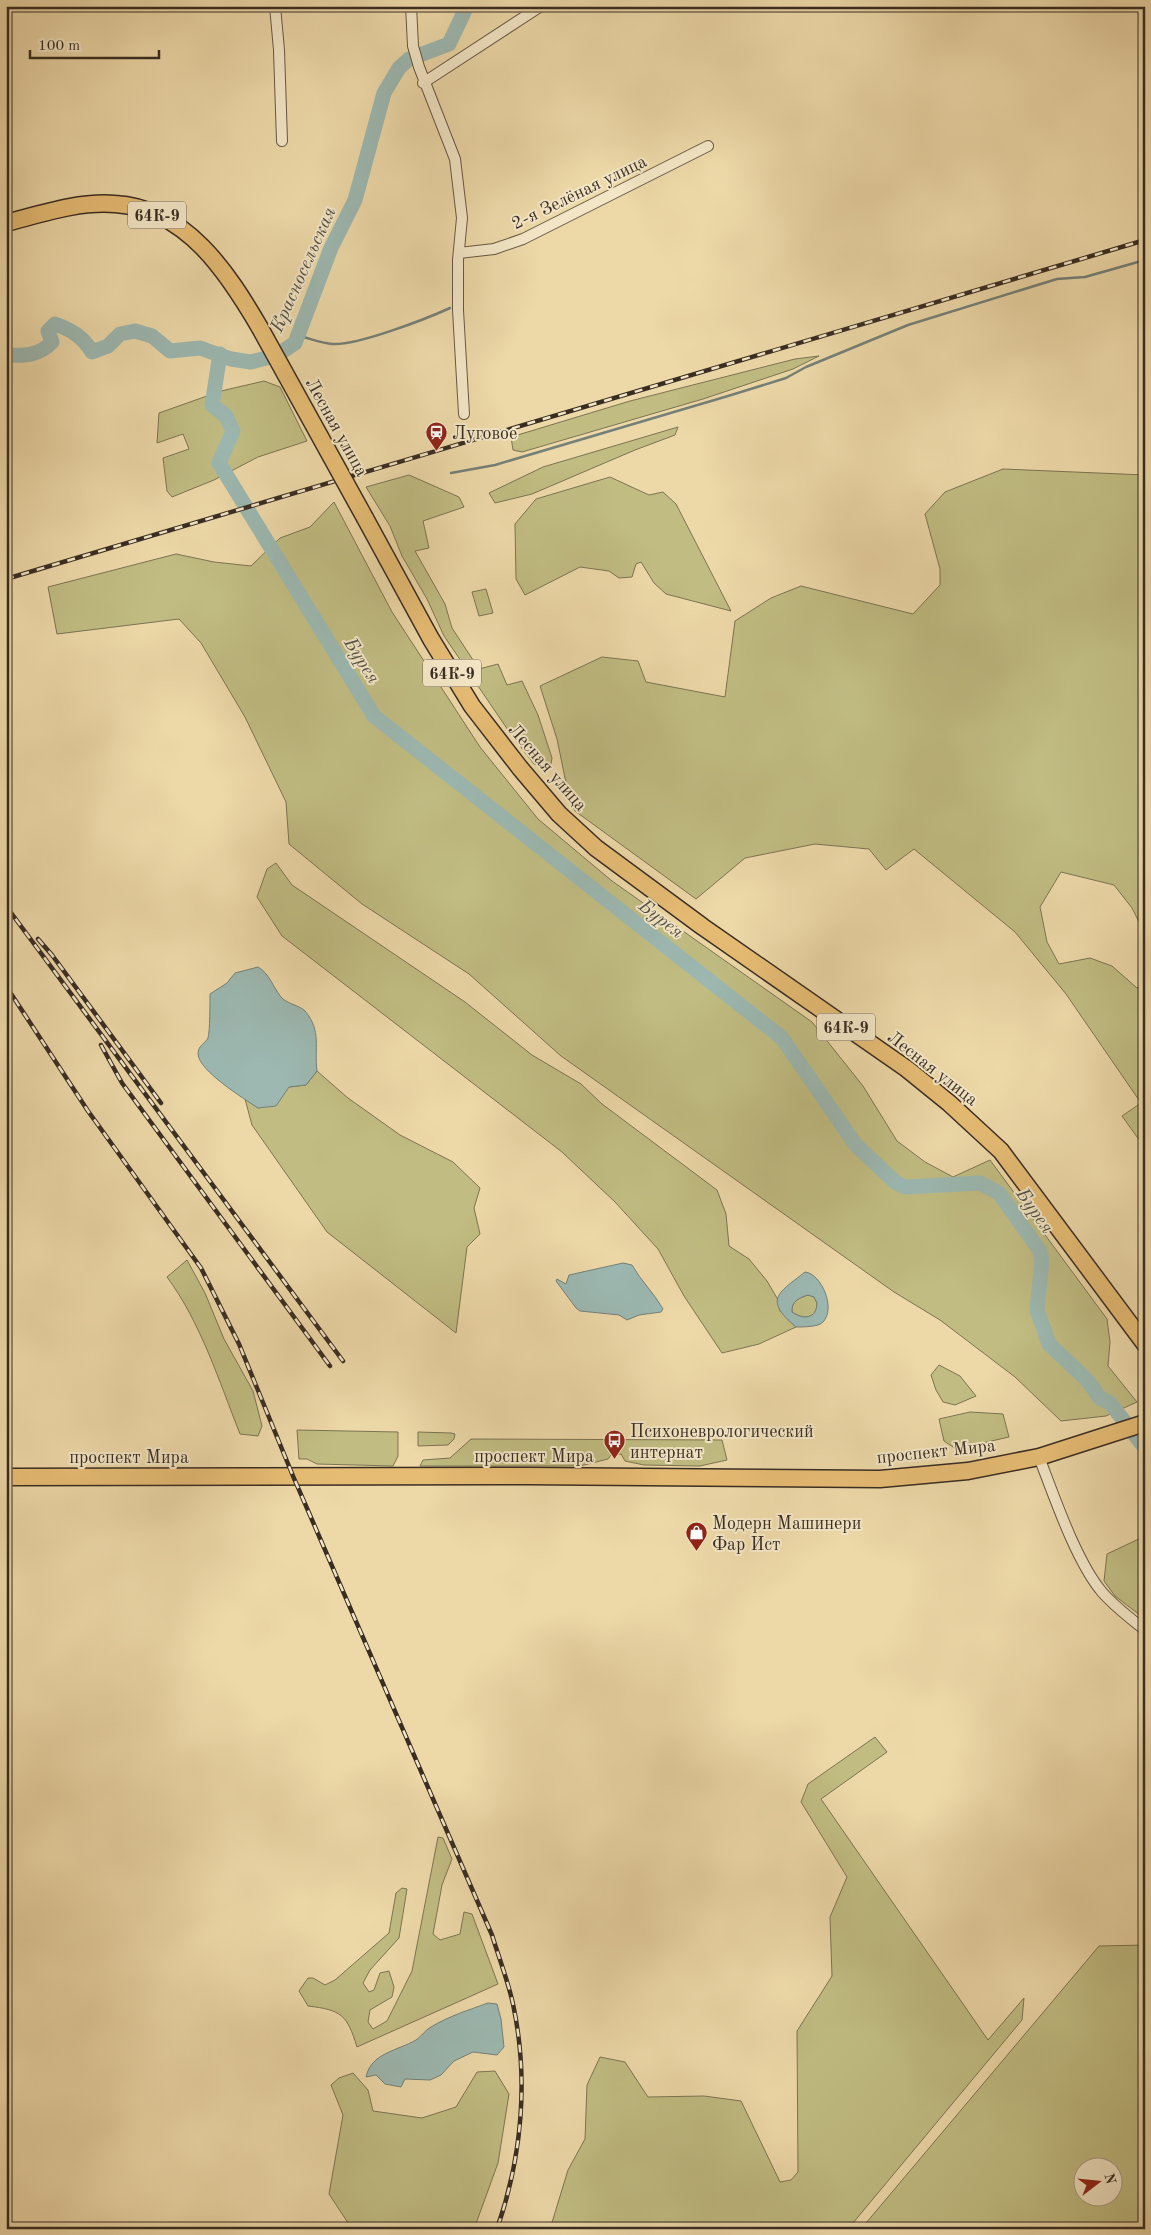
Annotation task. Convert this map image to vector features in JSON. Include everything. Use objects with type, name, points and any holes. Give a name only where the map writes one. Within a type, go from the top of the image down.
[{"type":"main road","name":"Лесная улица","points":[[6,223],[66,207],[115,204],[149,211],[178,225],[211,255],[237,288],[431,639],[472,706],[520,768],[559,814],[596,848],[703,927],[907,1069],[949,1103],[1001,1151],[1145,1344]]},
{"type":"main road","name":"проспект Мира","points":[[6,1477],[524,1476],[880,1479],[968,1471],[1039,1457],[1143,1424]]},
{"type":"street","points":[[275,6],[279,50],[282,141]]},
{"type":"street","points":[[411,6],[414,46],[419,67],[423,82],[454,159],[462,218],[459,253],[458,317],[464,414]]},
{"type":"street","points":[[423,82],[541,6]]},
{"type":"street","name":"2-я Зелёная улица","points":[[459,253],[494,249],[523,239],[708,146]]},
{"type":"street","points":[[1039,1457],[1059,1510],[1083,1560],[1101,1590],[1116,1606],[1145,1630]]},
{"type":"shaded area","points":[[819,356],[793,369],[703,399],[522,452],[513,450],[511,437],[630,401],[795,359]]},
{"type":"shaded area","points":[[264,381],[280,387],[307,441],[258,457],[214,480],[172,497],[167,491],[163,458],[189,449],[183,434],[157,443],[159,413],[221,391]]},
{"type":"shaded area","points":[[678,427],[675,435],[532,494],[495,503],[489,493],[543,467]]},
{"type":"shaded area","points":[[1003,469],[1145,475],[1145,934],[1132,908],[1114,885],[1061,872],[1040,907],[1047,942],[1059,964],[1090,958],[1112,966],[1137,988],[1145,986],[1145,1148],[1122,1116],[1141,1103],[1066,994],[1015,932],[914,849],[886,870],[869,849],[815,844],[745,858],[696,899],[575,811],[570,802],[557,739],[540,686],[602,657],[638,661],[646,682],[725,697],[735,621],[771,598],[801,586],[913,614],[940,585],[940,569],[925,514],[945,492]]},
{"type":"shaded area","points":[[409,475],[459,497],[464,507],[423,521],[429,548],[415,551],[445,604],[452,628],[479,669],[498,664],[507,685],[522,681],[538,715],[552,758],[551,764],[544,767],[534,764],[510,733],[444,636],[427,599],[402,556],[390,526],[366,487]]},
{"type":"shaded area","points":[[610,477],[649,495],[663,492],[676,504],[731,611],[666,594],[654,583],[641,562],[636,564],[632,577],[619,578],[609,571],[580,567],[525,595],[516,579],[515,524],[536,499]]},
{"type":"shaded area","points":[[334,502],[392,612],[480,747],[538,819],[612,881],[812,1022],[863,1086],[897,1141],[925,1162],[953,1177],[990,1160],[1107,1319],[1110,1342],[1108,1366],[1137,1402],[1106,1416],[1061,1421],[1015,1377],[940,1320],[894,1292],[561,1056],[469,974],[362,904],[289,844],[286,802],[245,717],[201,643],[179,619],[57,634],[48,587],[176,554],[214,562],[251,566],[280,538],[310,527]]},
{"type":"shaded area","points":[[486,589],[493,613],[479,616],[472,592]]},
{"type":"shaded area","points":[[276,863],[292,885],[465,1002],[532,1055],[581,1084],[602,1104],[717,1190],[726,1214],[729,1246],[749,1259],[767,1281],[777,1298],[780,1311],[796,1327],[759,1344],[722,1353],[684,1296],[658,1249],[615,1202],[562,1152],[282,936],[257,897],[267,869]]},
{"type":"shaded area","points":[[317,1071],[348,1098],[400,1135],[453,1162],[480,1188],[474,1208],[480,1234],[467,1247],[456,1333],[327,1232],[252,1125],[245,1099],[258,1108],[289,1087],[306,1085]]},
{"type":"shaded area","points":[[187,1260],[205,1293],[224,1339],[253,1391],[262,1426],[258,1436],[240,1434],[200,1333],[190,1313],[167,1277]]},
{"type":"shaded area","points":[[808,1295],[814,1297],[817,1303],[815,1312],[805,1317],[792,1312],[794,1303]]},
{"type":"shaded area","points":[[939,1365],[960,1376],[976,1396],[955,1405],[943,1402],[936,1390],[931,1375]]},
{"type":"shaded area","points":[[970,1412],[1003,1414],[1009,1437],[956,1449],[944,1441],[939,1419]]},
{"type":"shaded area","points":[[297,1430],[398,1432],[398,1456],[393,1466],[317,1464],[307,1459],[299,1459]]},
{"type":"shaded area","points":[[418,1432],[455,1434],[454,1439],[448,1445],[418,1446]]},
{"type":"shaded area","points":[[471,1439],[722,1440],[727,1460],[700,1466],[644,1465],[625,1461],[621,1454],[611,1455],[608,1459],[580,1466],[420,1466],[423,1460],[450,1458]]},
{"type":"shaded area","points":[[1145,1536],[1145,1619],[1115,1596],[1104,1581],[1107,1554]]},
{"type":"shaded area","points":[[875,1737],[887,1752],[821,1799],[988,2040],[1024,1998],[1022,2020],[848,2229],[550,2229],[568,2170],[585,2139],[587,2085],[600,2057],[625,2062],[648,2097],[704,2096],[741,2101],[780,2182],[791,2180],[798,2172],[797,2031],[832,1976],[830,1917],[847,1877],[801,1802],[808,1784]]},
{"type":"shaded area","points":[[438,1837],[443,1838],[452,1859],[442,1885],[433,1934],[440,1940],[460,1934],[464,1912],[472,1914],[498,1984],[357,2047],[350,2028],[342,2016],[336,2012],[308,2006],[299,1991],[308,1978],[313,1978],[325,1985],[335,1980],[389,1933],[396,1893],[402,1888],[407,1889],[399,1938],[370,1970],[363,1983],[369,1992],[374,1990],[380,1973],[389,1971],[394,1987],[392,1997],[370,2010],[368,2022],[373,2029],[387,2021],[412,1971]]},
{"type":"shaded area","points":[[1145,1945],[1145,2229],[861,2229],[1099,1946]]},
{"type":"shaded area","points":[[495,2071],[509,2094],[498,2163],[474,2229],[352,2229],[329,2194],[343,2115],[331,2085],[339,2078],[353,2073],[368,2090],[373,2111],[422,2118],[456,2107],[477,2072]]},
{"type":"water","points":[[258,967],[268,976],[281,997],[305,1011],[310,1018],[314,1026],[316,1040],[317,1071],[306,1085],[289,1087],[276,1106],[258,1108],[213,1076],[200,1061],[198,1051],[208,1038],[210,994],[227,983],[235,973]]},
{"type":"water","points":[[623,1263],[632,1265],[663,1309],[661,1312],[639,1315],[627,1320],[619,1315],[580,1311],[556,1281],[557,1279],[566,1284],[569,1275]]},
{"type":"water","points":[[805,1272],[811,1274],[822,1285],[828,1301],[827,1316],[821,1324],[796,1327],[780,1309],[777,1303],[778,1296],[788,1285]],"holes":[[[808,1295],[814,1297],[817,1303],[815,1312],[812,1315],[805,1317],[792,1312],[794,1303],[799,1299]]]},
{"type":"water","points":[[488,2003],[497,2004],[501,2019],[504,2047],[497,2055],[473,2052],[454,2061],[441,2075],[430,2080],[405,2079],[401,2087],[385,2084],[376,2075],[366,2077],[373,2063],[379,2058],[416,2040],[429,2028],[438,2023]]},
{"type":"waterway","name":"Красносельская","points":[[6,355],[36,353],[47,347],[52,342],[48,331],[55,324],[76,335],[85,342],[92,352],[108,346],[120,334],[135,331],[152,336],[170,351],[200,348],[231,359],[251,362],[277,355],[295,343],[331,248],[355,200],[384,93],[399,68],[409,59],[449,44],[467,6]]},
{"type":"waterway","points":[[451,473],[495,465],[728,396],[786,378],[806,367],[908,325],[1057,279],[1085,277],[1145,260]]},
{"type":"waterway","points":[[298,336],[332,344],[357,341],[425,319],[450,308]]},
{"type":"waterway","name":"Бурея","points":[[220,354],[212,405],[226,416],[233,431],[219,463],[374,716],[782,1038],[855,1144],[895,1182],[905,1187],[980,1183],[999,1193],[1040,1251],[1042,1261],[1037,1310],[1049,1344],[1087,1380],[1100,1398],[1110,1403],[1145,1448]]},
{"type":"railway","points":[[6,579],[1145,240]]},
{"type":"railway","points":[[6,906],[343,1361]]},
{"type":"railway","points":[[38,939],[52,955],[161,1103]]},
{"type":"railway","points":[[6,986],[88,1111],[201,1268],[239,1344],[293,1476],[492,1935],[513,2004],[518,2032],[522,2089],[517,2146],[506,2202],[497,2229]]},
{"type":"railway","points":[[101,1045],[122,1083],[330,1366]]},
{"type":"place","name":"Луговое","points":[[436,452]]},
{"type":"place","name":"Психоневрологический интернат","points":[[614,1460]]},
{"type":"place","name":"Модерн Машинери Фар Ист","points":[[696,1552]]}]
